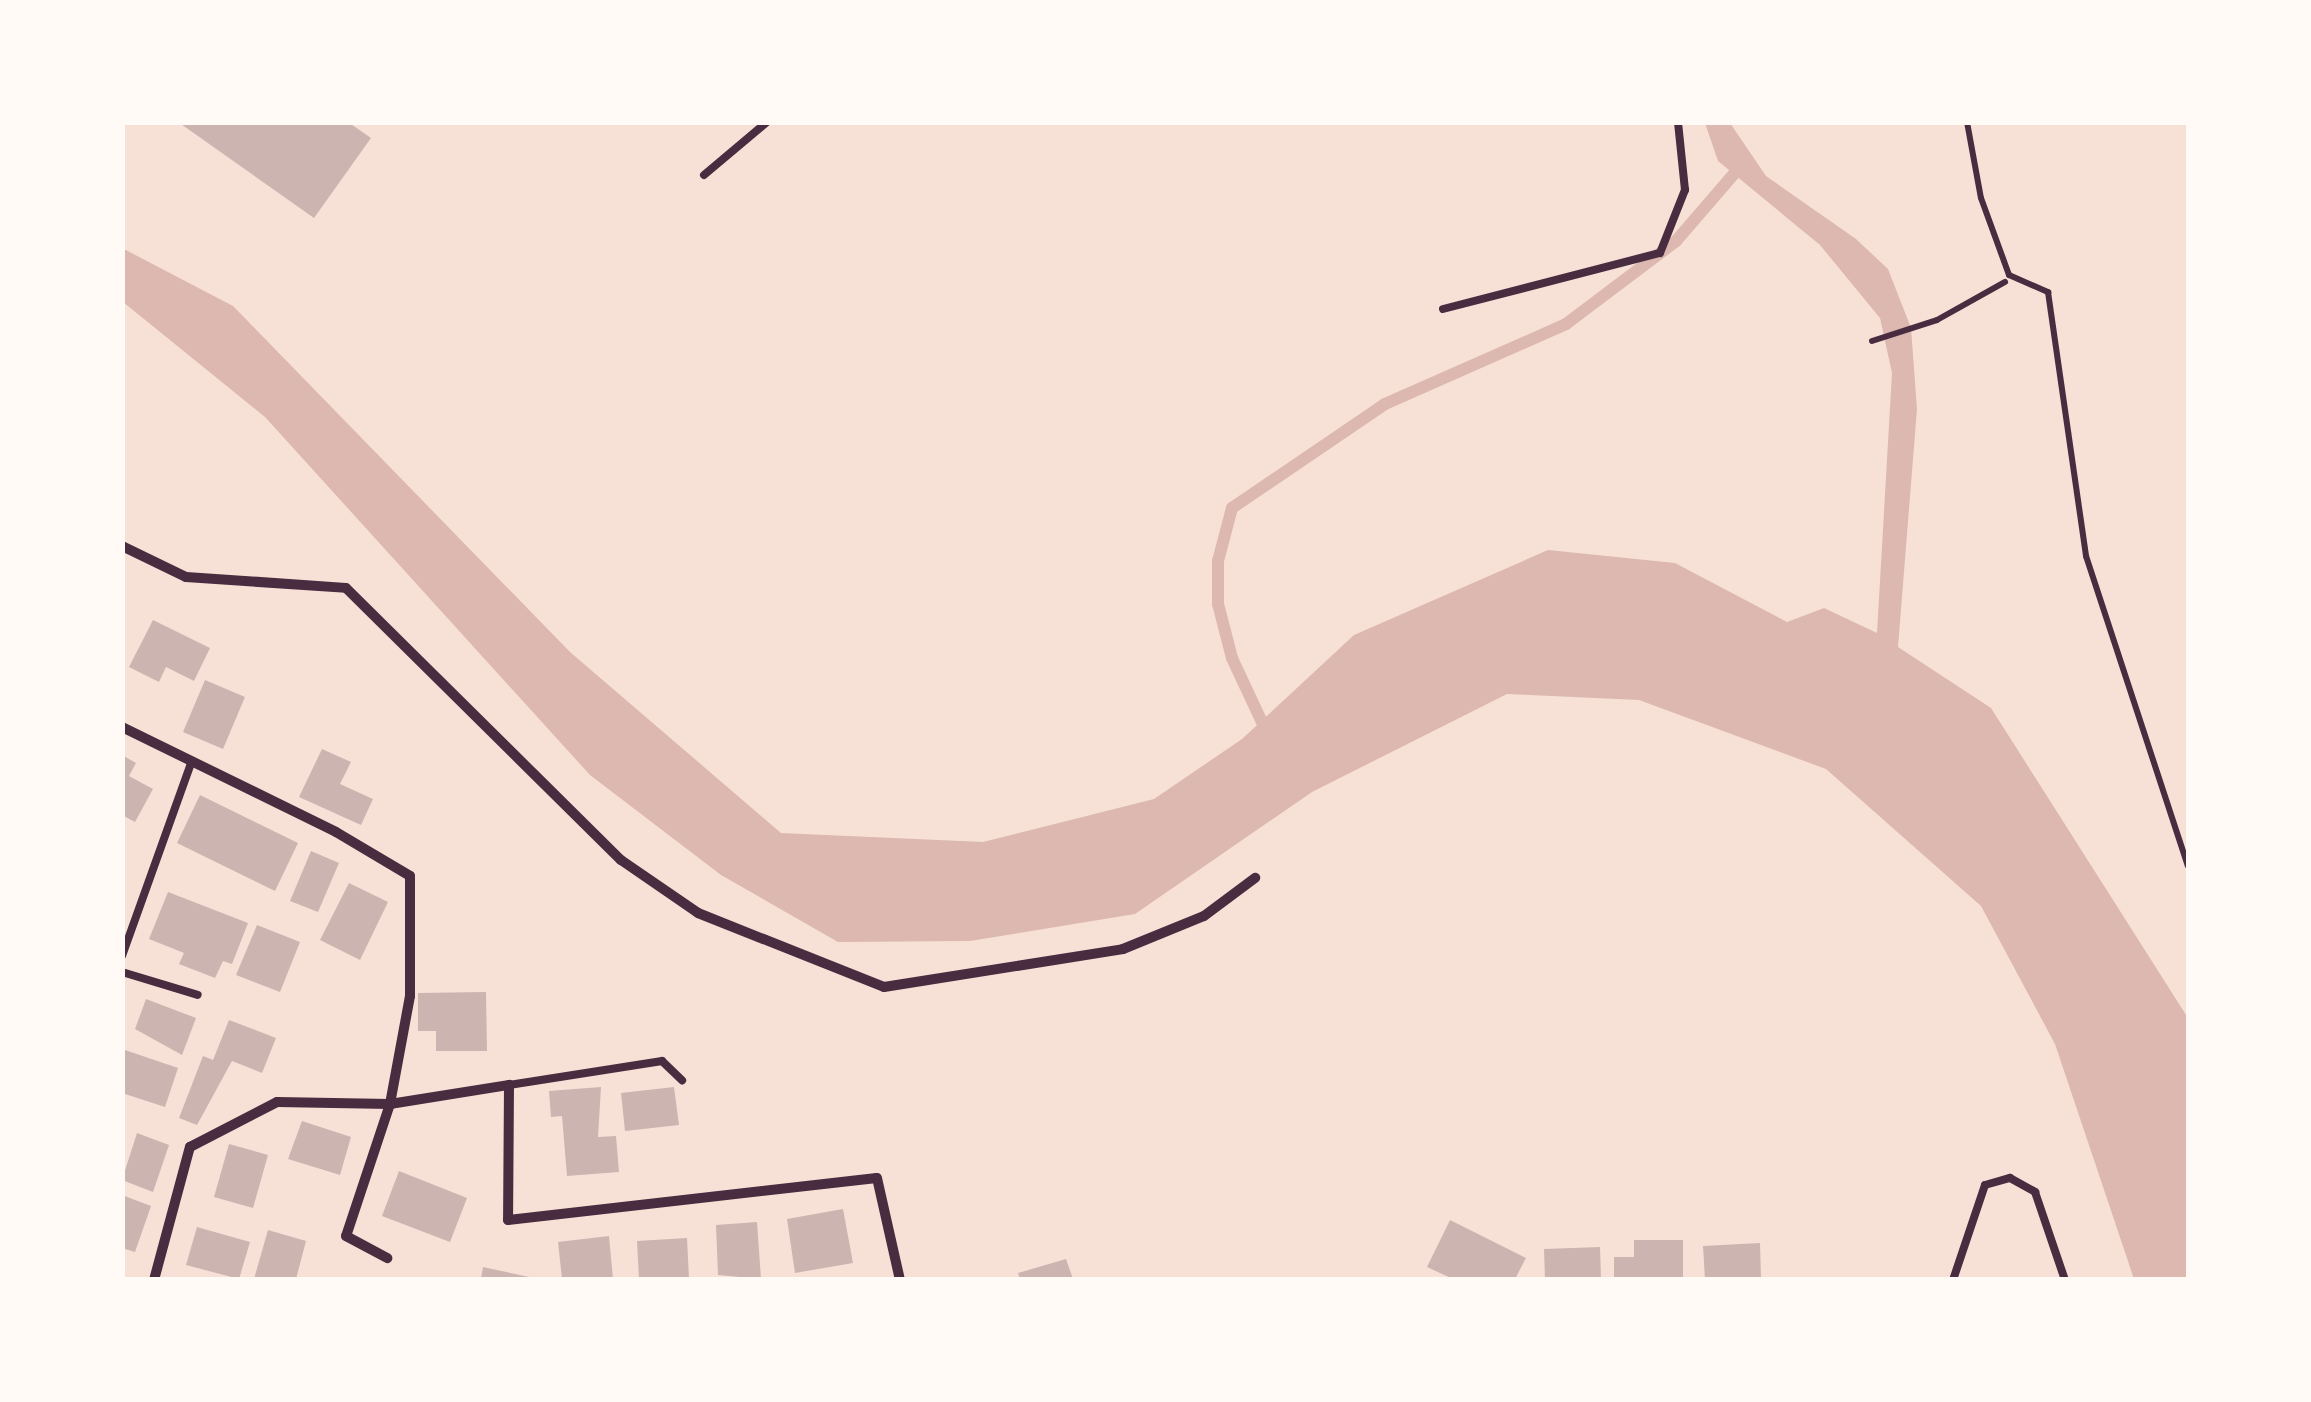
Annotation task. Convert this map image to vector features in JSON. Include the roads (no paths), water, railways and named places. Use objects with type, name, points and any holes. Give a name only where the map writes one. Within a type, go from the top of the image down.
[{"type":"street","points":[[122,546],[186,577],[346,588],[621,860],[698,914],[884,988],[1123,949],[1204,916],[1256,878]]},
{"type":"street","points":[[122,727],[410,876],[410,996],[390,1104],[346,1236],[387,1258]]},
{"type":"street","points":[[154,1280],[190,1147],[277,1102],[390,1104],[509,1085],[508,1220],[878,1178],[900,1280]]},
{"type":"lane","points":[[704,176],[767,122]]},
{"type":"lane","points":[[1443,309],[1660,253],[1686,190],[1678,122]]},
{"type":"lane","points":[[122,956],[192,760]]},
{"type":"lane","points":[[122,972],[198,995]]},
{"type":"lane","points":[[509,1085],[662,1061],[682,1080]]},
{"type":"lane","points":[[1953,1280],[1985,1185],[2010,1178],[2035,1192],[2065,1280]]},
{"type":"waterway","points":[[1268,735],[1232,658],[1218,604],[1218,561],[1232,508],[1385,404],[1566,324],[1676,241],[1745,161]]}]
